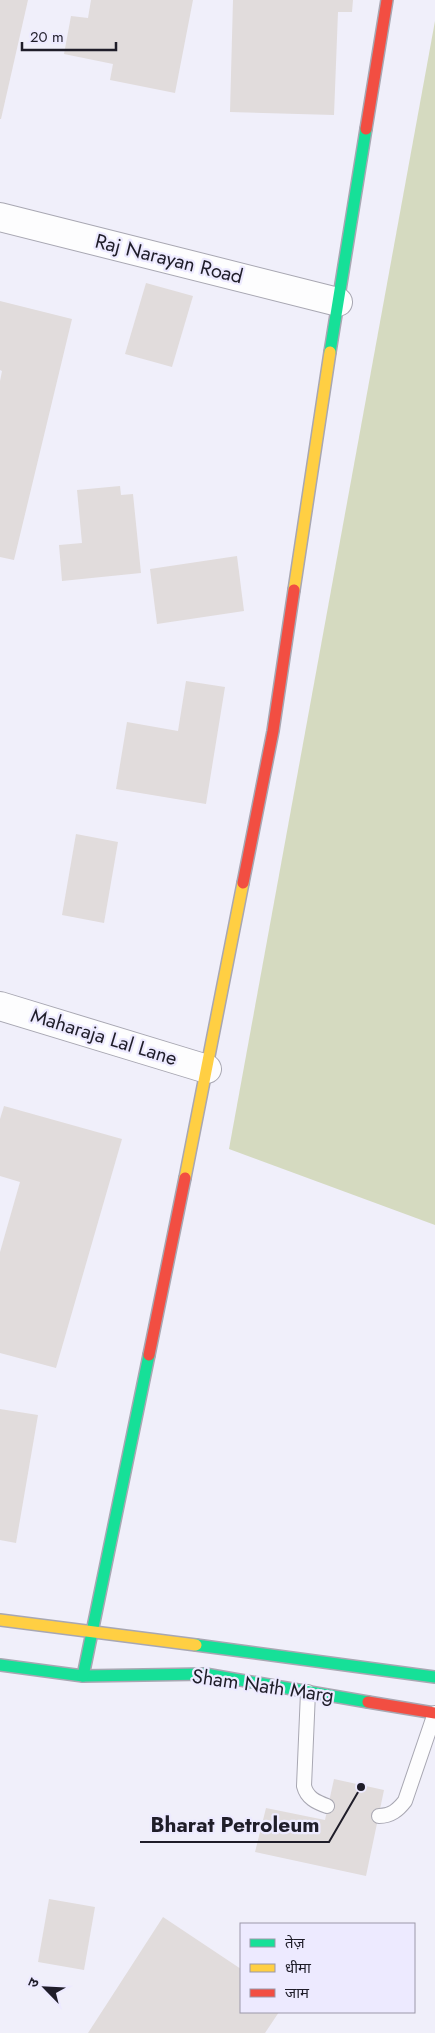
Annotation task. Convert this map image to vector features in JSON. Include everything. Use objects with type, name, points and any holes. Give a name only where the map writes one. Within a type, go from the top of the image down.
[{"type":"main road","points":[[83,1676],[208,1069],[273,731],[338,302],[388,0]]},
{"type":"main road","name":"Sham Nath Marg","points":[[0,1620],[435,1676]]},
{"type":"main road","name":"Sham Nath Marg","points":[[0,1665],[83,1676],[205,1674],[435,1713]]},
{"type":"street","name":"Raj Narayan Road","points":[[0,217],[338,302]]},
{"type":"street","name":"Maharaja Lal Lane","points":[[0,1006],[208,1069]]},
{"type":"lane","points":[[308,1692],[304,1786],[306,1794],[327,1806]]},
{"type":"lane","points":[[379,1816],[390,1815],[405,1801],[435,1713]]},
{"type":"green space","points":[[435,21],[435,1225],[229,1149]]},
{"type":"building","points":[[0,0],[28,0],[1,119],[0,119]]},
{"type":"building","points":[[91,0],[193,0],[175,93],[110,80],[113,64],[64,54],[71,16],[88,18]]},
{"type":"building","points":[[233,0],[353,0],[352,12],[338,12],[334,115],[230,112]]},
{"type":"building","points":[[146,283],[193,296],[172,367],[125,354]]},
{"type":"building","points":[[0,301],[72,319],[14,560],[0,557],[0,381],[2,371],[0,370]]},
{"type":"building","points":[[120,486],[121,495],[133,494],[141,573],[62,581],[59,545],[82,543],[77,490]]},
{"type":"building","points":[[237,556],[244,611],[157,624],[150,569]]},
{"type":"building","points":[[186,681],[225,687],[206,804],[116,789],[127,722],[178,731]]},
{"type":"building","points":[[76,834],[118,842],[104,923],[62,915]]},
{"type":"building","points":[[4,1106],[122,1139],[56,1368],[0,1353],[0,1252],[20,1182],[0,1176],[0,1119]]},
{"type":"building","points":[[0,1409],[38,1415],[16,1543],[0,1540]]},
{"type":"building","points":[[334,1779],[384,1790],[366,1876],[255,1852],[266,1808],[325,1820]]},
{"type":"building","points":[[49,1899],[95,1907],[84,1970],[38,1962]]},
{"type":"building","points":[[163,1917],[240,1968],[240,2013],[278,2013],[265,2033],[88,2033]]},
{"type":"traffic: fast","points":[[330,352],[366,129]]},
{"type":"traffic: fast","points":[[83,1676],[149,1355]]},
{"type":"traffic: fast","points":[[196,1645],[435,1677]]},
{"type":"traffic: fast","points":[[0,1665],[83,1676],[205,1674],[368,1702]]},
{"type":"traffic: slow","points":[[294,590],[330,352]]},
{"type":"traffic: slow","points":[[185,1178],[243,883]]},
{"type":"traffic: slow","points":[[0,1620],[196,1645]]},
{"type":"traffic: jam","points":[[366,129],[387,0]]},
{"type":"traffic: jam","points":[[243,883],[273,731],[294,590]]},
{"type":"traffic: jam","points":[[149,1355],[185,1178]]},
{"type":"traffic: jam","points":[[368,1702],[435,1713]]},
{"type":"place","name":"Bharat Petroleum","points":[[361,1787]]}]
